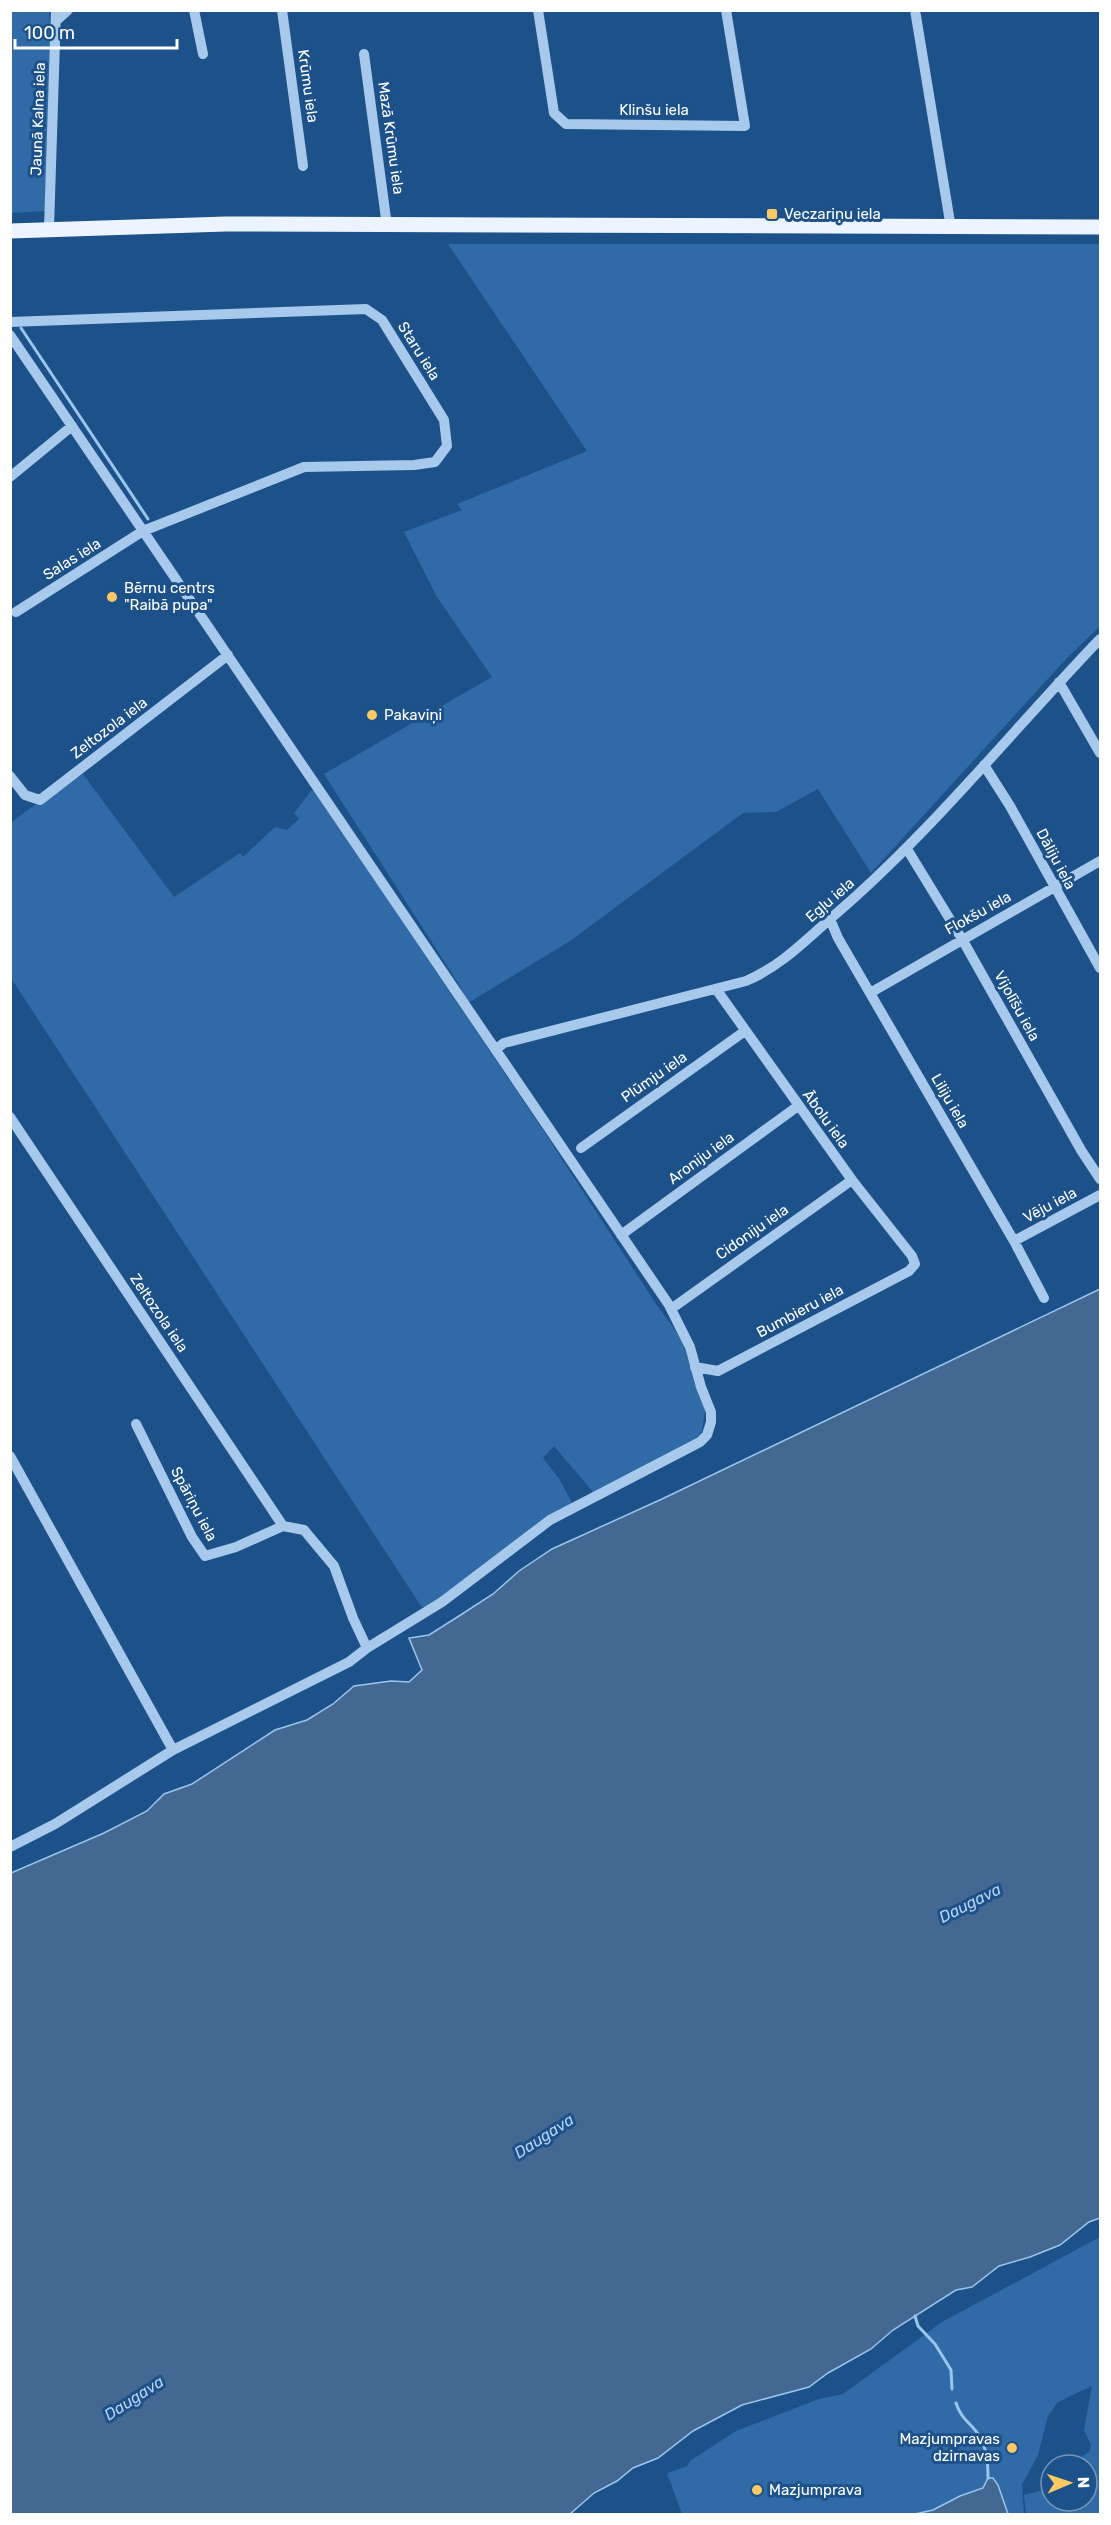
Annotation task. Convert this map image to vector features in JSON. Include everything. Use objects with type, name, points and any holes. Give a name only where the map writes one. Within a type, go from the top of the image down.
[{"type":"main road","points":[[10,231],[226,224],[1101,227]]},
{"type":"street","points":[[57,15],[69,10]]},
{"type":"street","points":[[194,10],[203,54]]},
{"type":"street","name":"Krūmu iela","points":[[282,10],[303,166]]},
{"type":"street","name":"Klinšu iela","points":[[538,10],[554,112],[566,124],[745,126],[726,10]]},
{"type":"street","points":[[915,10],[951,228]]},
{"type":"street","name":"Jaunā Kalna iela","points":[[49,228],[57,15]]},
{"type":"street","name":"Mazā Krūmu iela","points":[[364,54],[387,226]]},
{"type":"street","name":"Staru iela","points":[[10,322],[366,309],[382,320],[444,420],[447,446],[435,462],[414,465],[304,467],[143,531]]},
{"type":"street","points":[[10,335],[671,1308],[687,1339],[711,1412],[707,1435],[686,1450],[550,1520],[442,1602],[367,1648],[333,1672],[173,1750],[55,1824],[10,1847]]},
{"type":"street","points":[[10,477],[72,426]]},
{"type":"street","name":"Salas iela","points":[[16,612],[143,531]]},
{"type":"street","name":"Egļu iela","points":[[496,1048],[504,1043],[746,981],[766,973],[863,892],[907,849],[1101,639]]},
{"type":"street","name":"Zeltozola iela","points":[[10,776],[25,795],[40,800],[228,656]]},
{"type":"street","points":[[1059,682],[1101,753]]},
{"type":"street","name":"Dāliju iela","points":[[984,765],[1010,806],[1101,968]]},
{"type":"street","name":"Vijolīšu iela","points":[[907,849],[962,939],[1081,1150],[1101,1179]]},
{"type":"street","name":"Flokšu iela","points":[[870,993],[1101,861]]},
{"type":"street","name":"Liliju iela","points":[[830,919],[838,938],[1014,1241],[1044,1298]]},
{"type":"street","name":"Ābolu iela","points":[[716,989],[852,1180],[912,1256],[915,1264]]},
{"type":"street","name":"Plūmju iela","points":[[581,1148],[745,1031]]},
{"type":"street","name":"Aroniju iela","points":[[621,1235],[798,1106]]},
{"type":"street","name":"Zeltozola iela","points":[[10,1117],[283,1526]]},
{"type":"street","name":"Cidoniju iela","points":[[671,1308],[852,1180]]},
{"type":"street","name":"Vēju iela","points":[[1014,1241],[1101,1195]]},
{"type":"street","name":"Bumbieru iela","points":[[695,1367],[718,1371],[909,1271],[915,1264]]},
{"type":"street","name":"Spāriņu iela","points":[[136,1424],[192,1537],[206,1556],[236,1547],[283,1526]]},
{"type":"street","points":[[10,1456],[173,1750]]},
{"type":"street","points":[[283,1526],[304,1530],[334,1566],[367,1648]]},
{"type":"shaded area","points":[[10,11],[49,11],[52,48],[45,211],[11,213]]},
{"type":"shaded area","points":[[448,244],[1100,244],[1100,626],[1066,659],[871,873],[818,789],[776,812],[743,813],[570,941],[468,1003],[460,986],[324,774],[492,677],[437,597],[404,532],[462,510],[457,504],[587,451]]},
{"type":"shaded area","points":[[83,774],[174,897],[240,853],[243,857],[275,827],[287,830],[299,819],[294,813],[311,791],[314,791],[543,1130],[656,1304],[681,1338],[705,1411],[702,1431],[693,1444],[593,1492],[554,1446],[543,1458],[560,1480],[572,1503],[427,1608],[421,1606],[11,978],[11,823]]},
{"type":"shaded area","points":[[1100,2237],[1100,2514],[1026,2514],[1024,2495],[1039,2491],[1039,2513],[1099,2513],[1099,2453],[1087,2453],[1091,2445],[1084,2430],[1092,2386],[1058,2402],[1048,2416],[1038,2455],[1022,2485],[1024,2514],[682,2514],[667,2473],[687,2466],[690,2461],[736,2431],[819,2399],[843,2394],[942,2322]]},
{"type":"water","name":"Daugava","points":[[1100,1289],[1100,2218],[1089,2222],[1060,2245],[999,2266],[972,2287],[956,2290],[893,2330],[871,2349],[828,2373],[809,2387],[742,2405],[693,2431],[658,2458],[633,2468],[617,2481],[594,2493],[570,2514],[11,2514],[11,1873],[104,1833],[147,1811],[164,1794],[192,1784],[275,1730],[307,1720],[333,1704],[354,1686],[391,1681],[409,1682],[422,1670],[409,1638],[429,1635],[493,1594],[519,1571],[552,1549],[662,1499]]},
{"type":"water","points":[[988,2478],[993,2478],[998,2485],[1008,2514],[915,2514],[933,2510],[960,2496],[983,2488]]},
{"type":"waterway","points":[[21,328],[148,519]]},
{"type":"waterway","points":[[915,2316],[918,2326],[935,2344],[951,2370],[952,2389]]},
{"type":"waterway","points":[[956,2403],[961,2415],[983,2443],[987,2458],[988,2478]]},
{"type":"place","name":"Veczariņu iela","points":[[772,214]]},
{"type":"place","name":"Bērnu centrs \"Raibā pupa\"","points":[[112,597]]},
{"type":"place","name":"Pakaviņi","points":[[372,715]]},
{"type":"place","name":"Mazjumpravas dzirnavas","points":[[1012,2448]]},
{"type":"place","name":"Mazjumprava","points":[[757,2490]]}]
